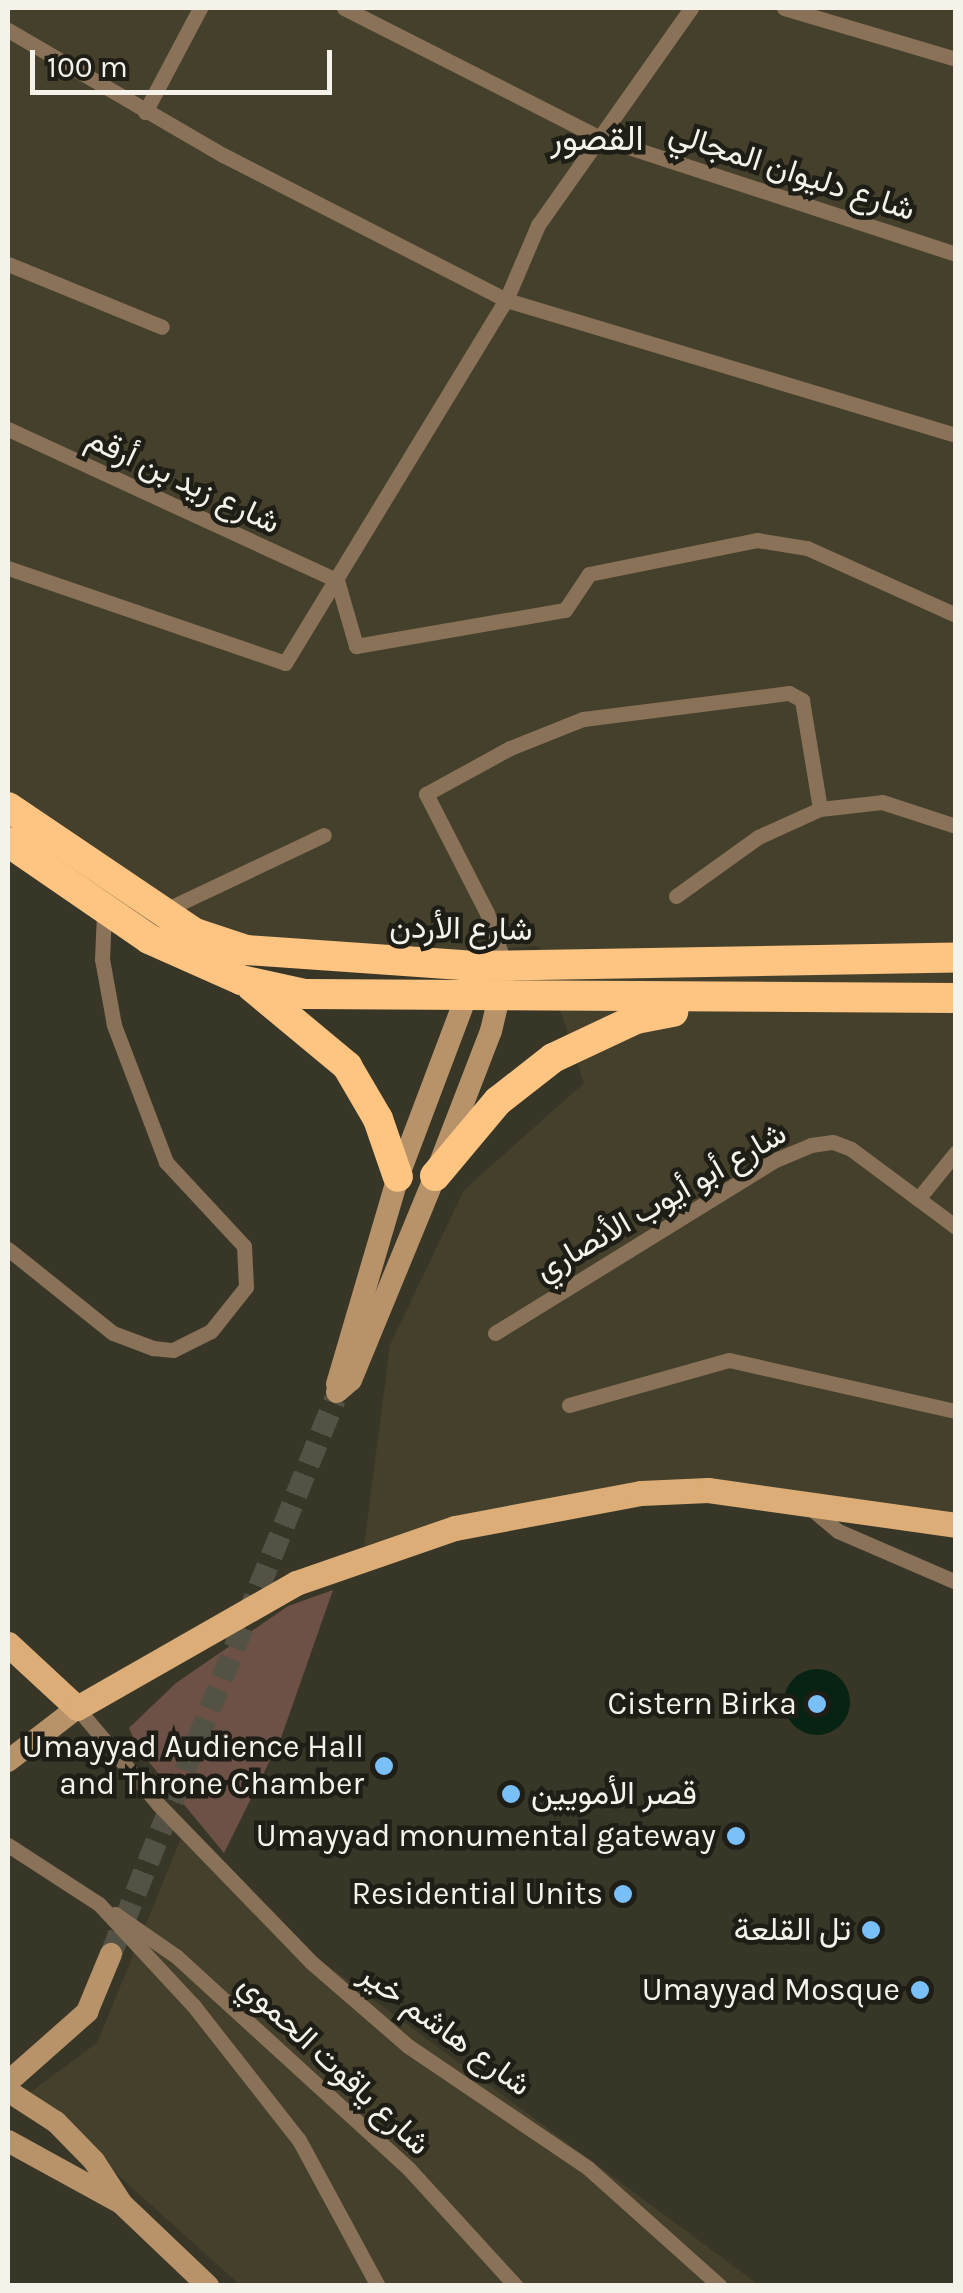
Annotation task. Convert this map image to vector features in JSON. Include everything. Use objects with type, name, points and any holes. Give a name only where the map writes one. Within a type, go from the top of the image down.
[{"type":"highway","name":"شارع الأردن","points":[[8,807],[195,934],[246,950],[490,966],[956,958]]},
{"type":"highway","points":[[8,842],[104,913],[241,980],[347,1066],[378,1119],[398,1177]]},
{"type":"highway","points":[[241,980],[304,994],[469,1000],[956,998]]},
{"type":"highway","points":[[435,1176],[498,1102],[552,1058],[636,1019],[728,1000]]},
{"type":"main road","points":[[490,966],[500,1000],[435,1176],[351,1380],[336,1396],[398,1177],[469,1000],[490,966]]},
{"type":"main road","points":[[8,1761],[78,1708],[296,1583],[455,1528],[642,1493],[708,1490],[956,1525]]},
{"type":"main road","points":[[8,1644],[78,1708]]},
{"type":"main road","points":[[8,2082],[56,2046],[87,2012],[112,1954]]},
{"type":"main road","points":[[8,2091],[87,2154],[122,2204],[208,2286]]},
{"type":"main road","points":[[29,2105],[10,2142],[122,2204]]},
{"type":"street","points":[[145,112],[200,8]]},
{"type":"street","name":"شارع دليوان المجالي","points":[[344,8],[598,137],[956,254]]},
{"type":"street","points":[[8,568],[272,663],[288,660],[506,300],[538,226],[690,8]]},
{"type":"street","points":[[784,8],[956,58]]},
{"type":"street","points":[[8,30],[145,112],[506,300],[956,435]]},
{"type":"street","points":[[8,264],[162,327]]},
{"type":"street","name":"شارع زيد بن أرقم","points":[[8,430],[338,580]]},
{"type":"street","points":[[338,580],[356,646],[564,610],[589,574],[757,540],[807,548],[956,615]]},
{"type":"street","points":[[490,966],[487,914],[426,794],[510,748],[584,720],[790,692],[802,700],[820,809]]},
{"type":"street","points":[[676,896],[758,837],[820,809],[882,802],[912,806],[956,826]]},
{"type":"street","points":[[161,912],[324,835]]},
{"type":"street","points":[[8,1248],[113,1333],[153,1348],[173,1350],[211,1331],[246,1287],[244,1246],[166,1162],[114,1025],[104,978],[104,913]]},
{"type":"street","name":"شارع أبو أيوب الأنصاري","points":[[494,1333],[758,1170],[812,1145],[840,1143],[956,1227]]},
{"type":"street","points":[[918,1199],[956,1152]]},
{"type":"street","points":[[569,1405],[728,1360],[956,1411]]},
{"type":"street","points":[[806,1503],[838,1531],[956,1582]]},
{"type":"street","name":"شارع هاشم خير","points":[[78,1708],[158,1804],[311,1962],[408,2046],[588,2168],[720,2286]]},
{"type":"street","points":[[8,1845],[99,1904],[193,2006],[299,2140],[378,2286]]},
{"type":"street","name":"شارع ياقوت الحموي","points":[[99,1904],[215,1992],[408,2169],[516,2286]]},
{"type":"street","points":[[193,2006],[215,1992]]},
{"type":"shaded area","points":[[8,8],[955,8],[955,1536],[623,1485],[364,1546],[390,1345],[464,1190],[584,1083],[539,946],[255,965],[8,798]]},
{"type":"shaded area","points":[[333,1590],[281,1738],[224,1853],[138,1749],[129,1728],[176,1683],[288,1606]]},
{"type":"shaded area","name":"Cistern Birka","points":[[817,1669],[840,1679],[850,1702],[840,1725],[817,1735],[794,1725],[784,1702],[794,1679]]},
{"type":"shaded area","points":[[182,1836],[246,1905],[759,2285],[240,2285],[28,2094],[97,2043]]},
{"type":"tunnel","points":[[111,1954],[335,1399]]},
{"type":"place","name":"Cistern Birka","points":[[817,1704]]},
{"type":"place","name":"Umayyad Audience Hall and Throne Chamber","points":[[384,1766]]},
{"type":"place","name":"قصر الأمويين","points":[[511,1794]]},
{"type":"place","name":"Umayyad monumental gateway","points":[[736,1836]]},
{"type":"place","name":"Residential Units","points":[[623,1894]]},
{"type":"place","name":"تل القلعة","points":[[871,1930]]},
{"type":"place","name":"Umayyad Mosque","points":[[920,1990]]},
{"type":"district","name":"القصور","points":[[597,139]]}]
